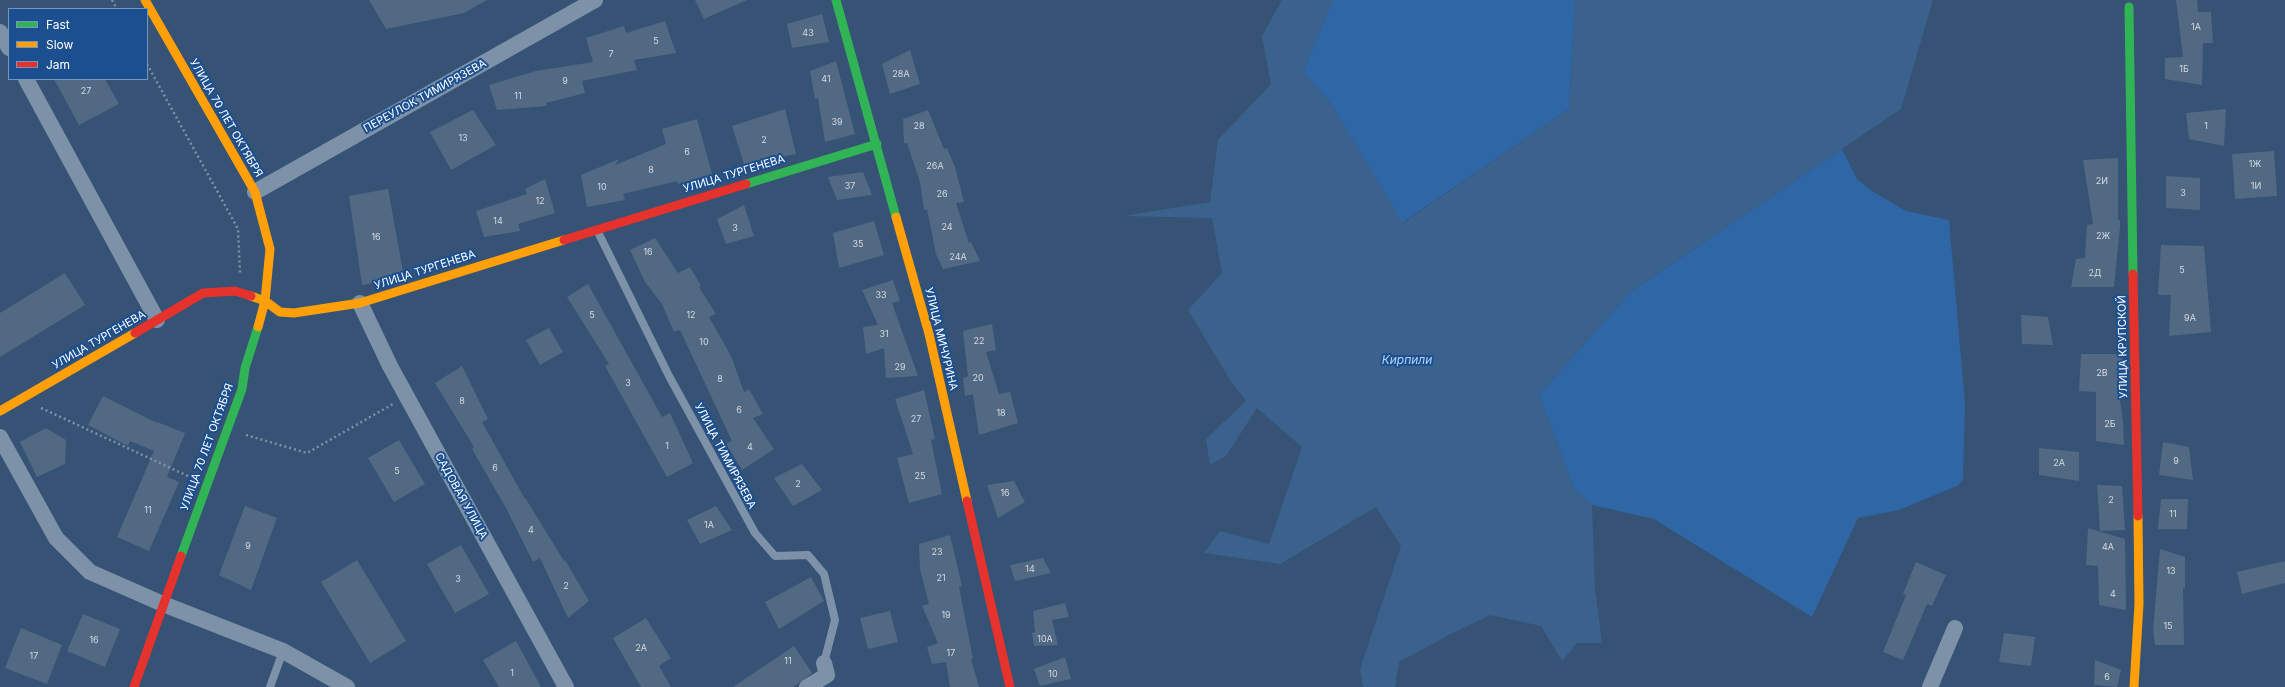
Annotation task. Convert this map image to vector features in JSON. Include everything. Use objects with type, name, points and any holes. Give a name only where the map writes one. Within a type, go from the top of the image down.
[{"type":"street","name":"УЛИЦА 70 ЛЕТ ОКТЯБРЯ","points":[[134,687],[242,389],[245,368],[265,301],[270,250],[255,192],[145,0]]},
{"type":"street","name":"ПЕРЕУЛОК ТИМИРЯЗЕВА","points":[[255,192],[595,0]]},
{"type":"street","name":"УЛИЦА МИЧУРИНА","points":[[836,0],[929,334],[1010,687]]},
{"type":"street","name":"УЛИЦА КРУПСКОЙ","points":[[2129,7],[2139,604],[2134,687]]},
{"type":"street","points":[[0,32],[8,46]]},
{"type":"street","points":[[27,80],[157,320]]},
{"type":"street","name":"УЛИЦА ТУРГЕНЕВА","points":[[0,412],[203,293],[235,291],[265,301],[280,312],[294,313],[360,303],[877,144]]},
{"type":"street","name":"САДОВАЯ УЛИЦА","points":[[360,303],[407,397],[566,687]]},
{"type":"street","points":[[0,437],[56,538],[90,572],[163,604],[283,651],[347,687]]},
{"type":"street","points":[[1930,687],[1955,628]]},
{"type":"street","points":[[807,687],[827,675],[824,663]]},
{"type":"lane","name":"УЛИЦА ТИМИРЯЗЕВА","points":[[597,229],[669,376],[755,534],[775,556],[808,555],[824,574],[835,620],[824,663]]},
{"type":"lane","points":[[270,687],[283,651]]},
{"type":"path","points":[[148,66],[238,229],[240,277]]},
{"type":"path","points":[[239,433],[307,453],[407,397]]},
{"type":"path","points":[[36,406],[190,478],[193,470]]},
{"type":"shaded area","points":[[1333,0],[1575,0],[1569,109],[1402,223],[1331,104],[1303,71]]},
{"type":"shaded area","points":[[1842,149],[1857,179],[1872,191],[1906,211],[1949,220],[1965,404],[1963,480],[1957,486],[1899,510],[1858,518],[1812,617],[1654,519],[1592,505],[1574,489],[1539,395],[1630,292]]},
{"type":"water","name":"Кирпили","points":[[1282,0],[1333,0],[1303,71],[1331,104],[1403,223],[1569,109],[1575,0],[1933,0],[1901,109],[1630,292],[1539,395],[1574,489],[1592,505],[1595,589],[1602,643],[1577,643],[1562,661],[1541,626],[1490,615],[1399,662],[1395,687],[1363,687],[1360,669],[1401,546],[1376,507],[1280,564],[1204,553],[1220,531],[1269,544],[1302,447],[1257,408],[1226,456],[1210,465],[1206,439],[1246,401],[1230,380],[1188,310],[1222,273],[1212,218],[1123,216],[1210,202],[1218,140],[1271,84],[1262,36]]},
{"type":"building","points":[[369,0],[487,0],[464,13],[386,29]]},
{"type":"building","points":[[695,0],[747,0],[704,19]]},
{"type":"building","points":[[2176,0],[2197,0],[2198,12],[2211,12],[2213,43],[2203,43],[2202,85],[2165,79],[2165,58],[2183,57]]},
{"type":"building","points":[[822,14],[829,42],[792,48],[787,24]]},
{"type":"building","points":[[665,21],[676,53],[634,60],[637,70],[582,81],[585,93],[546,103],[547,106],[497,110],[489,85],[536,71],[593,62],[586,38],[624,26],[626,33]]},
{"type":"building","points":[[910,50],[920,84],[890,94],[882,64]]},
{"type":"building","points":[[836,61],[855,134],[825,142],[818,98],[815,99],[810,71]]},
{"type":"building","points":[[55,80],[106,80],[119,104],[79,125]]},
{"type":"building","points":[[785,109],[796,154],[744,164],[732,126]]},
{"type":"building","points":[[2226,109],[2224,146],[2189,139],[2186,113]]},
{"type":"building","points":[[473,110],[496,145],[451,170],[430,132]]},
{"type":"building","points":[[928,110],[944,149],[947,148],[955,167],[964,202],[956,203],[969,243],[971,242],[980,261],[943,269],[936,254],[927,209],[924,210],[920,182],[907,143],[904,143],[903,119]]},
{"type":"building","points":[[697,119],[712,174],[678,184],[677,181],[623,194],[625,200],[587,207],[581,175],[619,159],[615,165],[666,144],[662,129]]},
{"type":"building","points":[[2274,151],[2277,196],[2235,199],[2232,154]]},
{"type":"building","points":[[2118,158],[2118,220],[2120,220],[2120,227],[2114,287],[2071,287],[2076,259],[2085,258],[2087,225],[2093,224],[2083,160]]},
{"type":"building","points":[[863,172],[872,195],[837,200],[828,177]]},
{"type":"building","points":[[2166,176],[2200,178],[2200,210],[2166,208]]},
{"type":"building","points":[[545,179],[555,213],[518,224],[520,231],[484,237],[476,211],[527,194],[525,189]]},
{"type":"building","points":[[388,189],[404,277],[362,285],[349,196]]},
{"type":"building","points":[[744,205],[754,236],[726,244],[717,219]]},
{"type":"building","points":[[874,221],[884,255],[839,268],[833,233]]},
{"type":"building","points":[[655,238],[678,273],[690,267],[701,286],[699,287],[716,314],[709,317],[731,356],[744,392],[749,389],[763,414],[753,418],[774,449],[742,470],[726,444],[732,441],[680,330],[674,332],[662,304],[645,282],[630,250]]},
{"type":"building","points":[[2161,245],[2204,246],[2211,332],[2169,336],[2171,295],[2158,295]]},
{"type":"building","points":[[65,273],[85,305],[0,357],[0,313]]},
{"type":"building","points":[[893,280],[900,301],[892,303],[918,376],[886,378],[884,348],[866,354],[863,327],[878,325],[862,290]]},
{"type":"building","points":[[588,284],[662,417],[670,413],[693,463],[667,477],[605,366],[609,364],[567,297]]},
{"type":"building","points":[[2021,315],[2048,317],[2053,345],[2022,344]]},
{"type":"building","points":[[992,324],[996,350],[986,352],[999,394],[1010,392],[1018,423],[979,435],[973,394],[965,396],[963,378],[968,376],[963,331]]},
{"type":"building","points":[[549,328],[563,352],[540,365],[526,340]]},
{"type":"building","points":[[2081,354],[2122,354],[2123,394],[2119,393],[2123,421],[2124,445],[2096,441],[2096,392],[2079,391]]},
{"type":"building","points":[[462,366],[488,419],[482,422],[525,499],[564,561],[565,560],[589,601],[568,618],[540,558],[533,562],[506,508],[472,449],[474,447],[435,383]]},
{"type":"building","points":[[924,390],[935,439],[931,440],[942,494],[909,503],[897,458],[913,454],[895,399]]},
{"type":"building","points":[[103,396],[157,423],[185,433],[167,477],[179,482],[149,551],[117,537],[154,451],[130,441],[128,446],[88,425]]},
{"type":"building","points":[[46,428],[66,440],[65,464],[37,477],[20,442]]},
{"type":"building","points":[[399,440],[425,484],[394,502],[368,458]]},
{"type":"building","points":[[2163,442],[2189,447],[2193,480],[2159,475]]},
{"type":"building","points":[[2039,448],[2079,452],[2079,481],[2039,475]]},
{"type":"building","points":[[802,464],[822,490],[793,506],[774,478]]},
{"type":"building","points":[[1014,481],[1025,502],[998,518],[987,485]]},
{"type":"building","points":[[2097,485],[2122,486],[2125,530],[2100,531]]},
{"type":"building","points":[[2161,499],[2188,499],[2187,529],[2158,529]]},
{"type":"building","points":[[245,506],[277,518],[251,590],[219,575]]},
{"type":"building","points":[[716,506],[732,530],[700,544],[687,520]]},
{"type":"building","points":[[2088,528],[2125,539],[2126,610],[2099,605],[2098,566],[2086,565]]},
{"type":"building","points":[[950,535],[962,586],[959,587],[973,659],[971,659],[979,687],[950,687],[946,662],[932,664],[927,647],[938,643],[922,606],[929,604],[920,569],[919,544]]},
{"type":"building","points":[[461,545],[489,594],[455,613],[427,564]]},
{"type":"building","points":[[2160,549],[2185,557],[2185,589],[2183,588],[2184,645],[2155,645],[2153,630]]},
{"type":"building","points":[[1043,558],[1051,573],[1015,581],[1010,565]]},
{"type":"building","points":[[357,560],[406,641],[370,663],[321,582]]},
{"type":"building","points":[[2285,561],[2285,583],[2242,594],[2237,572]]},
{"type":"building","points":[[1916,562],[1946,575],[1932,606],[1927,604],[1903,660],[1883,652],[1906,595],[1903,594]]},
{"type":"building","points":[[811,577],[824,601],[779,629],[765,602]]},
{"type":"building","points":[[1065,603],[1069,617],[1052,620],[1058,645],[1034,646],[1032,633],[1035,632],[1033,611]]},
{"type":"building","points":[[890,611],[898,642],[868,649],[860,618]]},
{"type":"building","points":[[83,614],[120,629],[105,667],[67,651]]},
{"type":"building","points":[[646,618],[671,658],[659,666],[671,687],[641,687],[613,638]]},
{"type":"building","points":[[21,628],[62,645],[47,684],[5,668]]},
{"type":"building","points":[[2004,633],[2035,637],[2031,666],[1999,662]]},
{"type":"building","points":[[516,641],[541,687],[499,687],[483,660]]},
{"type":"building","points":[[794,646],[812,673],[798,684],[793,687],[733,687]]},
{"type":"building","points":[[1065,657],[1071,679],[1040,686],[1034,669]]},
{"type":"building","points":[[2095,660],[2121,670],[2117,687],[2094,685]]},
{"type":"traffic: fast","points":[[836,0],[896,217]]},
{"type":"traffic: fast","points":[[2129,7],[2133,274]]},
{"type":"traffic: fast","points":[[746,184],[877,144]]},
{"type":"traffic: fast","points":[[181,556],[242,389],[245,368],[258,327]]},
{"type":"traffic: slow","points":[[145,0],[255,192],[270,249],[265,301],[258,327]]},
{"type":"traffic: slow","points":[[896,217],[929,334],[967,501]]},
{"type":"traffic: slow","points":[[251,296],[265,301],[280,312],[294,313],[360,303],[564,240]]},
{"type":"traffic: slow","points":[[0,411],[135,333]]},
{"type":"traffic: slow","points":[[2134,687],[2139,604],[2138,516]]},
{"type":"traffic: jam","points":[[564,240],[746,184]]},
{"type":"traffic: jam","points":[[2133,274],[2138,516]]},
{"type":"traffic: jam","points":[[135,333],[203,293],[235,291],[251,296]]},
{"type":"traffic: jam","points":[[967,501],[1010,687]]},
{"type":"traffic: jam","points":[[134,687],[181,556]]}]
